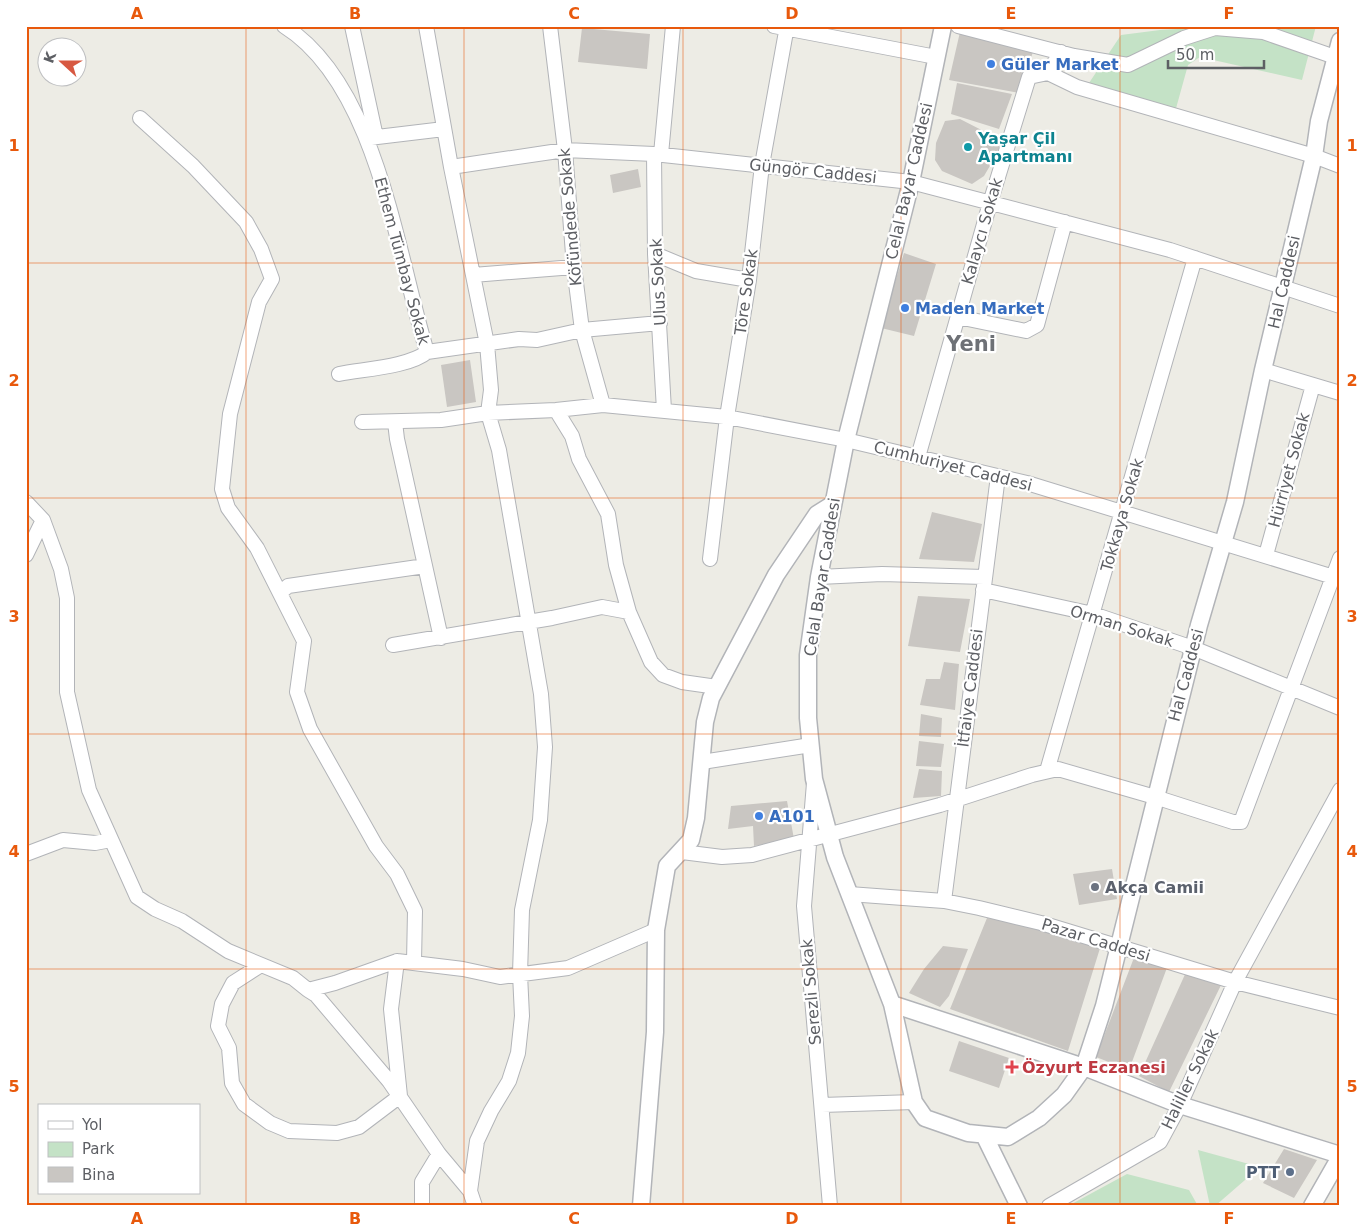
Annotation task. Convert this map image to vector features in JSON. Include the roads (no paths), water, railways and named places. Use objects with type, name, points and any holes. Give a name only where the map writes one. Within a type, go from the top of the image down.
[{"type":"street","name":"Ethem Tümbay Sokak","points":[[284,26],[305,40],[341,88],[371,137],[375,161],[427,352],[519,339],[537,340],[582,330],[660,323]]},
{"type":"street","points":[[352,26],[371,137],[444,129]]},
{"type":"street","points":[[426,26],[451,167],[487,344],[490,390],[488,413],[499,450],[541,694],[545,747],[540,820],[522,910],[520,974],[522,1016],[518,1054],[509,1082],[491,1111],[477,1141],[470,1191]]},
{"type":"street","name":"Köfündede Sokak","points":[[550,26],[565,150],[574,267],[582,330],[603,404]]},
{"type":"street","name":"Ulus Sokak","points":[[664,410],[655,254],[658,154],[673,26]]},
{"type":"street","name":"Celal Bayar Caddesi","points":[[942,26],[911,182],[846,440],[833,504],[819,578],[808,655],[808,718],[814,779],[829,834],[849,894],[892,1004],[914,1102],[925,1118],[968,1133],[984,1134]]},
{"type":"street","points":[[958,26],[1061,52],[1128,65],[1184,38],[1215,28],[1262,32],[1337,49]]},
{"type":"street","points":[[782,27],[936,57]]},
{"type":"street","name":"Töre Sokak","points":[[710,559],[727,417],[749,280],[762,165],[782,27]]},
{"type":"street","name":"Hal Caddesi","points":[[984,1134],[1008,1137],[1039,1118],[1064,1095],[1084,1067],[1104,1006],[1193,648],[1235,502],[1263,370],[1314,156],[1319,121],[1337,49]]},
{"type":"street","points":[[1061,52],[1048,73],[1077,87],[1314,156],[1340,166]]},
{"type":"street","name":"Kalaycı Sokak","points":[[918,457],[990,202],[1029,77],[1048,73]]},
{"type":"street","points":[[140,118],[193,166],[246,222],[260,249],[272,279],[259,302],[230,414],[222,489],[228,508],[257,548],[304,642],[297,692],[310,729],[372,838],[397,874],[415,912],[414,962]]},
{"type":"street","name":"Güngör Caddesi","points":[[451,167],[565,150],[658,154],[911,182],[1196,258],[1340,306]]},
{"type":"street","points":[[958,317],[1026,331],[1037,325],[1065,222]]},
{"type":"street","points":[[655,254],[696,271],[749,280]]},
{"type":"street","name":"Tokkaya Sokak","points":[[1047,771],[1196,258]]},
{"type":"street","points":[[473,275],[574,267]]},
{"type":"street","points":[[339,374],[404,362],[420,357],[427,352]]},
{"type":"street","points":[[1263,370],[1340,393]]},
{"type":"street","name":"Hürriyet Sokak","points":[[1266,555],[1313,385]]},
{"type":"street","name":"Cumhuriyet Caddesi","points":[[362,422],[441,420],[488,413],[556,410],[603,404],[727,417],[846,440],[998,476],[1224,542],[1336,578]]},
{"type":"street","points":[[556,410],[572,436],[579,459],[608,514],[616,565],[629,612],[652,662],[664,675],[682,682],[717,687]]},
{"type":"street","points":[[395,422],[397,439],[441,638]]},
{"type":"street","name":"İtfaiye Caddesi","points":[[944,900],[955,800],[998,476]]},
{"type":"street","points":[[26,502],[43,520],[61,569],[67,598],[68,692],[89,790],[137,897],[155,909],[182,921],[228,951],[293,978],[316,996],[356,1041],[400,1096],[439,1154],[470,1191],[475,1206]]},
{"type":"street","points":[[642,1206],[655,1032],[656,930],[668,866],[691,840],[696,818],[705,722],[711,698],[785,561],[817,514],[833,504]]},
{"type":"street","points":[[26,554],[43,520]]},
{"type":"street","points":[[682,852],[722,856],[752,855],[955,800],[1058,769],[1155,796],[1233,822],[1241,822],[1290,686],[1336,578],[1340,558]]},
{"type":"street","points":[[280,592],[288,586],[425,566]]},
{"type":"street","name":"Orman Sokak","points":[[819,578],[882,574],[984,584],[1093,614],[1193,648],[1340,708]]},
{"type":"street","points":[[393,645],[441,638],[602,607],[629,612]]},
{"type":"street","points":[[702,762],[811,745]]},
{"type":"street","name":"Serezli Sokak","points":[[814,779],[804,906],[830,1206]]},
{"type":"street","name":"Haliller Sokak","points":[[1049,1206],[1160,1142],[1180,1105],[1235,982],[1340,790]]},
{"type":"street","points":[[26,854],[63,840],[95,843],[111,840]]},
{"type":"street","name":"Pazar Caddesi","points":[[849,894],[944,900],[1041,923],[1235,982],[1340,1008]]},
{"type":"street","points":[[308,990],[335,983],[397,961],[463,969],[500,977],[568,968],[656,930]]},
{"type":"street","points":[[397,961],[391,1009],[400,1096]]},
{"type":"street","points":[[261,965],[233,983],[222,1004],[218,1026],[229,1048],[232,1083],[244,1104],[270,1123],[289,1131],[337,1133],[359,1126],[400,1096]]},
{"type":"street","points":[[892,1004],[1084,1067],[1180,1105],[1340,1156],[1312,1206]]},
{"type":"street","points":[[822,1105],[914,1102]]},
{"type":"street","points":[[984,1134],[1019,1206]]},
{"type":"street","points":[[422,1206],[422,1182],[439,1154]]},
{"type":"place","name":"Güler Market","points":[[991,64]]},
{"type":"place","name":"Yaşar Çil Apartmanı","points":[[968,147]]},
{"type":"place","name":"Maden Market","points":[[905,308]]},
{"type":"place","name":"A101","points":[[759,816]]},
{"type":"place","name":"Akça Camii","points":[[1095,887]]},
{"type":"place","name":"Özyurt Eczanesi","points":[[1012,1067]]},
{"type":"place","name":"PTT","points":[[1290,1172]]},
{"type":"district","name":"Yeni","points":[[971,344]]}]
